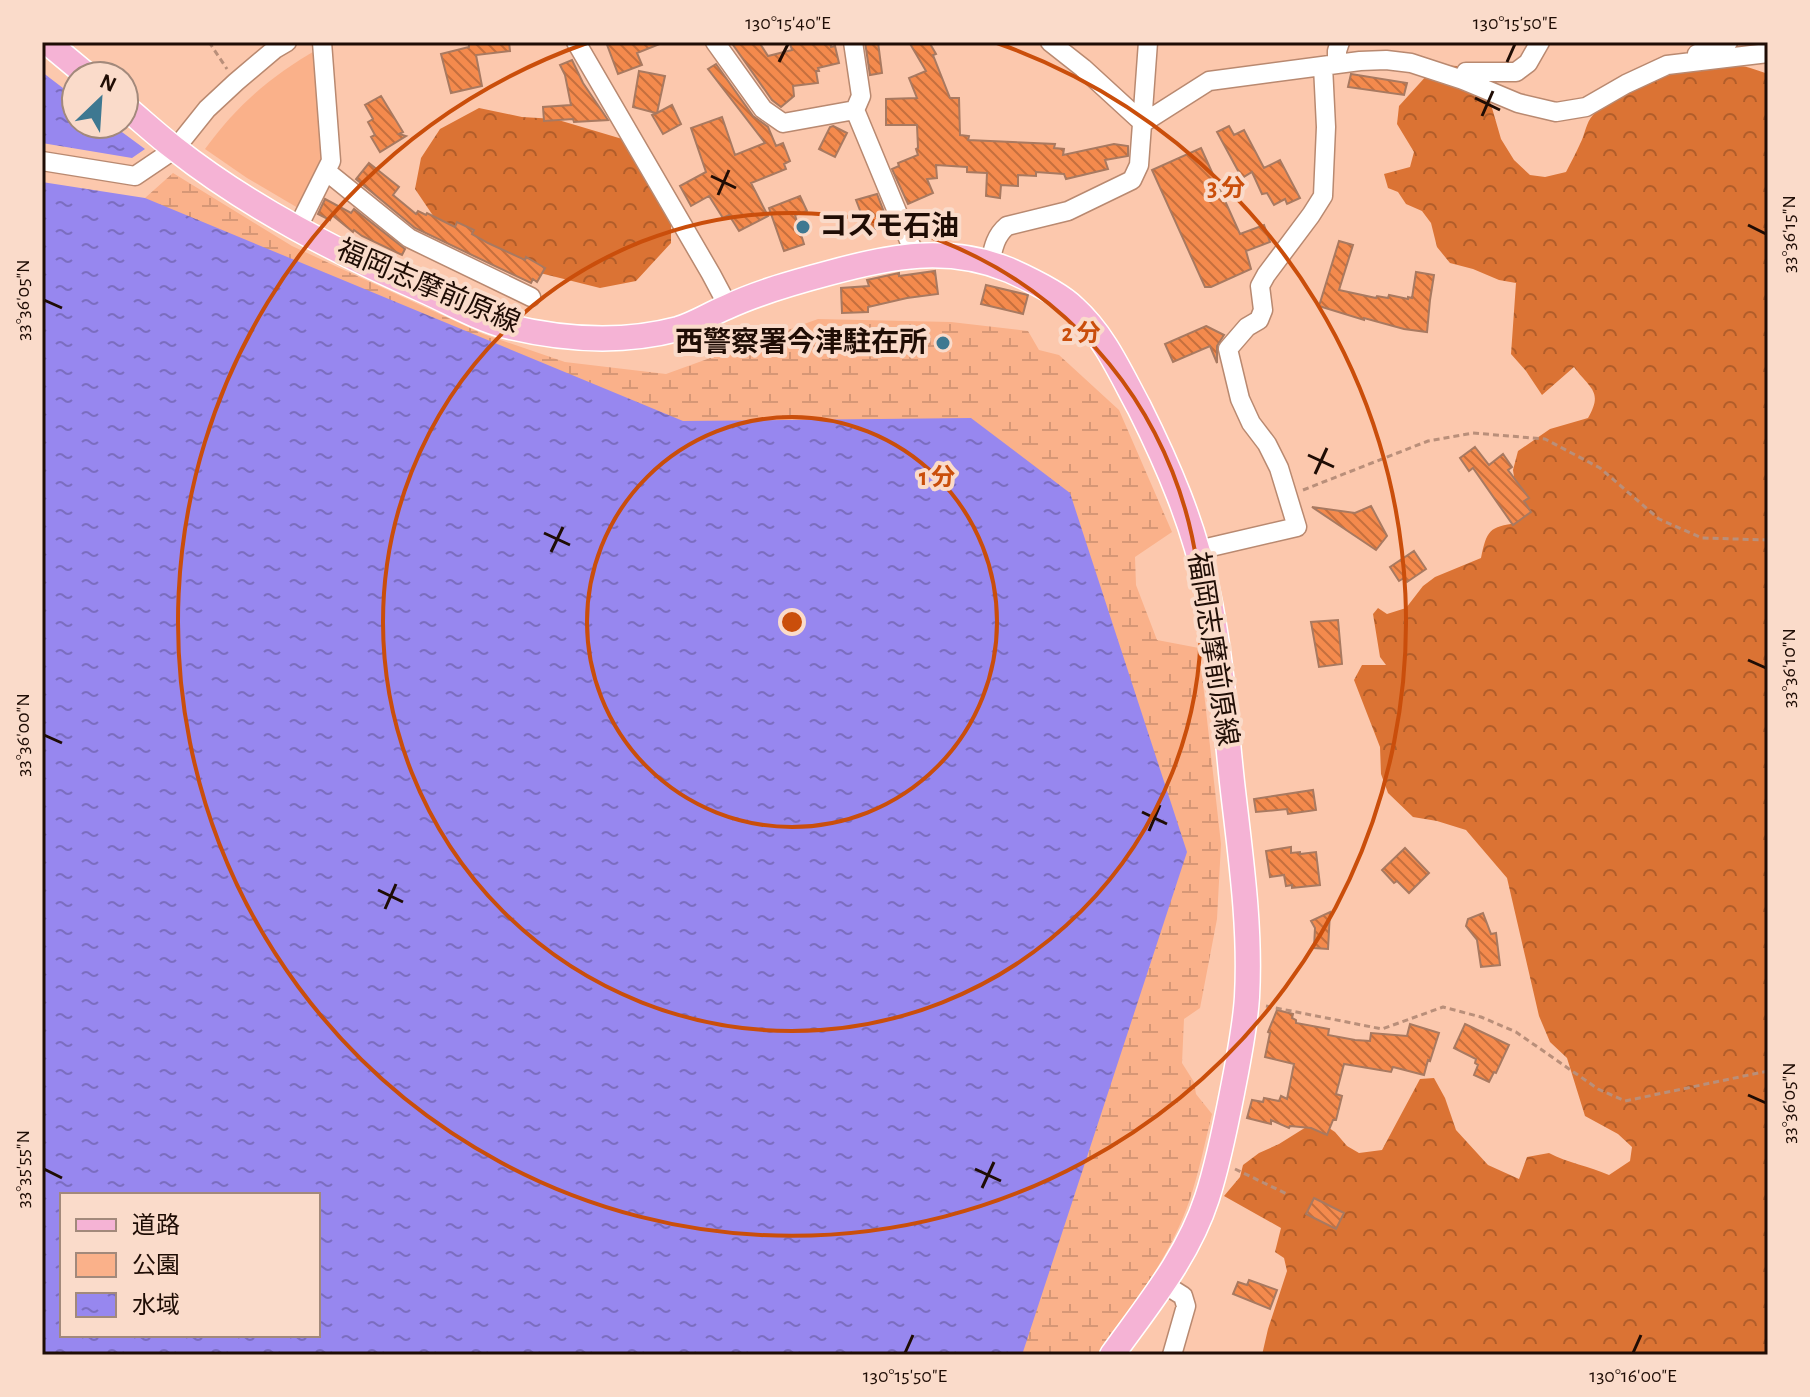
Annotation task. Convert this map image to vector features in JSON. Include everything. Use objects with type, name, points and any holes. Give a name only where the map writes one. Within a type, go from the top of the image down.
[{"type":"main road","points":[[47,42],[69,60]]},
{"type":"main road","name":"福岡志摩前原線","points":[[140,119],[233,190],[297,229],[500,325],[547,335],[587,339],[635,337],[685,327],[728,306],[779,287],[875,261],[915,255],[950,255],[990,263],[1026,278],[1070,304],[1093,328],[1149,426],[1181,497],[1198,550],[1214,622],[1248,939],[1246,1002],[1238,1062],[1205,1205],[1164,1284],[1112,1355]]},
{"type":"street","points":[[42,161],[135,176],[175,149],[207,109],[287,42]]},
{"type":"street","points":[[297,229],[331,161],[322,42]]},
{"type":"street","points":[[576,42],[728,306]]},
{"type":"street","points":[[715,42],[763,109],[783,123],[855,110]]},
{"type":"street","points":[[853,42],[861,96],[855,110],[915,255]]},
{"type":"street","points":[[1050,42],[1143,123]]},
{"type":"street","points":[[990,263],[994,245],[1007,226],[1068,211],[1132,180],[1139,165],[1148,42]]},
{"type":"street","points":[[1198,550],[1297,527],[1279,468],[1240,399],[1228,349],[1247,327],[1259,320],[1263,310],[1260,286],[1323,196],[1330,65],[1340,42]]},
{"type":"street","points":[[1463,80],[1466,72],[1516,72],[1528,63],[1540,42]]},
{"type":"street","points":[[1143,123],[1209,81],[1386,60],[1411,63],[1518,103],[1556,112],[1586,107],[1667,65],[1728,42]]},
{"type":"street","points":[[1667,65],[1768,53]]},
{"type":"street","points":[[326,171],[409,238],[531,297]]},
{"type":"street","points":[[1164,1284],[1183,1296],[1186,1306],[1172,1355]]},
{"type":"path","points":[[209,42],[236,82]]},
{"type":"path","points":[[1288,496],[1428,441],[1473,433],[1545,439],[1600,468],[1659,519],[1702,538],[1768,540]]},
{"type":"path","points":[[1246,1002],[1382,1029],[1443,1007],[1481,1017],[1516,1032],[1598,1089],[1625,1101],[1768,1071]]},
{"type":"path","points":[[1217,1160],[1289,1195]]},
{"type":"green space","points":[[318,49],[324,161],[298,208],[205,149],[256,93]]},
{"type":"green space","points":[[1440,65],[1457,66],[1490,101],[1501,139],[1514,160],[1530,175],[1545,177],[1566,172],[1593,115],[1641,85],[1681,72],[1720,66],[1746,67],[1768,74],[1768,1355],[1262,1355],[1287,1271],[1284,1258],[1275,1252],[1281,1228],[1224,1196],[1240,1177],[1243,1165],[1259,1153],[1311,1124],[1323,1124],[1359,1153],[1382,1150],[1420,1079],[1434,1078],[1456,1130],[1488,1165],[1519,1179],[1527,1157],[1549,1153],[1609,1175],[1630,1161],[1632,1147],[1618,1134],[1585,1116],[1567,1058],[1550,1042],[1539,1016],[1507,878],[1466,830],[1413,817],[1388,793],[1381,774],[1380,747],[1354,680],[1362,665],[1386,665],[1380,657],[1373,614],[1378,608],[1387,614],[1406,608],[1423,586],[1435,577],[1481,558],[1485,541],[1495,528],[1517,523],[1513,470],[1518,451],[1550,429],[1588,418],[1595,402],[1593,390],[1574,367],[1542,395],[1511,354],[1516,283],[1450,263],[1437,247],[1431,223],[1422,211],[1406,204],[1398,192],[1388,188],[1384,174],[1410,167],[1414,152],[1397,124],[1399,106]]},
{"type":"green space","points":[[479,108],[522,117],[555,119],[629,141],[671,221],[671,243],[636,281],[600,288],[540,273],[436,220],[415,189],[421,158],[440,129]]},
{"type":"green space","points":[[173,173],[292,246],[483,334],[565,362],[666,374],[818,319],[951,322],[1028,331],[1039,350],[1059,355],[1119,410],[1172,532],[1135,557],[1136,585],[1157,640],[1199,648],[1221,844],[1217,919],[1200,1008],[1184,1019],[1182,1063],[1194,1082],[1196,1094],[1212,1114],[1202,1157],[1182,1220],[1161,1261],[1097,1355],[898,1355],[145,198]]},
{"type":"water","points":[[42,72],[60,86],[60,140],[133,140],[145,149],[132,158],[42,143]]},
{"type":"water","points":[[42,182],[145,198],[683,421],[971,418],[1070,493],[1187,852],[1022,1355],[42,1355]]},
{"type":"building","points":[[469,42],[509,42],[510,51],[476,55],[482,86],[451,93],[441,54],[469,47]]},
{"type":"building","points":[[606,42],[662,43],[637,53],[642,65],[618,74]]},
{"type":"building","points":[[731,42],[759,42],[768,56],[792,50],[790,44],[830,42],[831,47],[835,46],[839,63],[818,68],[818,83],[793,86],[794,96],[781,107],[772,100]]},
{"type":"building","points":[[865,42],[878,42],[882,73],[870,75]]},
{"type":"building","points":[[909,42],[929,42],[950,98],[959,98],[960,135],[969,136],[968,140],[1055,144],[1054,148],[1064,149],[1063,155],[1114,144],[1128,146],[1128,156],[1105,160],[1108,169],[1066,179],[1064,174],[1036,172],[1036,176],[1018,175],[1018,186],[1001,185],[1000,198],[986,196],[987,173],[967,172],[967,167],[936,165],[937,178],[927,179],[933,193],[908,204],[892,169],[899,166],[898,163],[918,155],[917,125],[886,125],[886,99],[917,98],[909,78],[926,71]]},
{"type":"building","points":[[572,60],[583,83],[608,120],[544,121],[543,107],[571,105],[560,65]]},
{"type":"building","points":[[716,64],[753,116],[768,127],[776,146],[783,143],[790,161],[784,164],[786,169],[751,183],[768,216],[739,231],[729,215],[723,218],[709,196],[691,206],[680,186],[706,172],[691,128],[722,117],[735,155],[765,143],[708,69]]},
{"type":"building","points":[[639,71],[665,76],[657,113],[672,105],[681,124],[663,134],[652,115],[656,113],[633,107]]},
{"type":"building","points":[[1351,74],[1407,83],[1404,95],[1348,87]]},
{"type":"building","points":[[381,96],[403,132],[399,134],[406,136],[380,152],[371,137],[375,135],[368,122],[373,119],[365,105]]},
{"type":"building","points":[[833,126],[847,133],[835,157],[819,149]]},
{"type":"building","points":[[1229,126],[1234,135],[1244,130],[1264,168],[1280,160],[1300,198],[1287,204],[1285,199],[1274,205],[1267,193],[1262,194],[1252,172],[1242,178],[1217,132]]},
{"type":"building","points":[[1201,148],[1240,234],[1264,225],[1270,242],[1246,251],[1251,269],[1211,287],[1205,287],[1152,170]]},
{"type":"building","points":[[369,163],[399,187],[393,195],[416,214],[418,211],[427,213],[455,227],[457,222],[474,230],[472,234],[488,243],[525,260],[526,257],[545,268],[537,282],[533,279],[531,283],[415,228],[356,179]]},
{"type":"building","points":[[877,194],[884,212],[880,213],[885,226],[868,231],[856,200]]},
{"type":"building","points":[[800,196],[807,211],[795,215],[804,244],[784,251],[769,208]]},
{"type":"building","points":[[325,199],[351,213],[354,209],[405,249],[402,255],[353,232],[332,215],[330,220],[318,214]]},
{"type":"building","points":[[1339,241],[1353,245],[1339,290],[1376,298],[1388,298],[1389,295],[1408,299],[1412,298],[1416,272],[1434,275],[1427,332],[1364,320],[1319,306]]},
{"type":"building","points":[[935,271],[938,294],[868,307],[868,312],[842,313],[841,288],[869,286],[867,280],[899,273],[899,276]]},
{"type":"building","points":[[986,285],[1028,295],[1023,314],[981,304]]},
{"type":"building","points":[[1206,326],[1224,335],[1217,346],[1217,363],[1210,346],[1173,362],[1165,344]]},
{"type":"building","points":[[1475,447],[1489,465],[1503,454],[1512,467],[1508,470],[1529,498],[1524,501],[1531,512],[1513,525],[1473,468],[1469,471],[1460,458]]},
{"type":"building","points":[[1371,506],[1387,536],[1376,550],[1312,507],[1355,513]]},
{"type":"building","points":[[1414,551],[1426,569],[1407,582],[1404,578],[1399,581],[1390,567]]},
{"type":"building","points":[[1338,620],[1342,664],[1319,667],[1311,622]]},
{"type":"building","points":[[1313,790],[1316,810],[1288,814],[1287,809],[1256,812],[1254,799]]},
{"type":"building","points":[[1291,847],[1291,853],[1316,852],[1320,885],[1292,888],[1292,885],[1286,886],[1284,875],[1270,877],[1266,851]]},
{"type":"building","points":[[1405,848],[1429,873],[1409,893],[1382,870]]},
{"type":"building","points":[[1330,912],[1328,949],[1314,948],[1315,928],[1311,921]]},
{"type":"building","points":[[1483,913],[1491,934],[1496,933],[1500,965],[1481,967],[1477,940],[1466,926],[1468,919]]},
{"type":"building","points":[[1277,1010],[1293,1014],[1296,1023],[1329,1029],[1328,1035],[1355,1040],[1370,1041],[1371,1033],[1407,1036],[1410,1024],[1439,1033],[1424,1075],[1393,1067],[1391,1072],[1344,1064],[1336,1094],[1342,1096],[1336,1120],[1333,1120],[1327,1135],[1311,1128],[1289,1128],[1271,1120],[1271,1124],[1247,1118],[1252,1100],[1263,1102],[1264,1098],[1279,1101],[1281,1096],[1287,1099],[1294,1064],[1265,1057],[1268,1032]]},
{"type":"building","points":[[1465,1024],[1509,1045],[1489,1082],[1474,1075],[1478,1065],[1476,1059],[1454,1048]]},
{"type":"building","points":[[1314,1198],[1344,1213],[1336,1229],[1306,1214]]},
{"type":"building","points":[[1249,1280],[1277,1290],[1270,1309],[1233,1294],[1238,1282],[1247,1285]]},
{"type":"place","name":"コスモ石油","points":[[803,227]]},
{"type":"place","name":"西警察署今津駐在所","points":[[943,343]]}]
